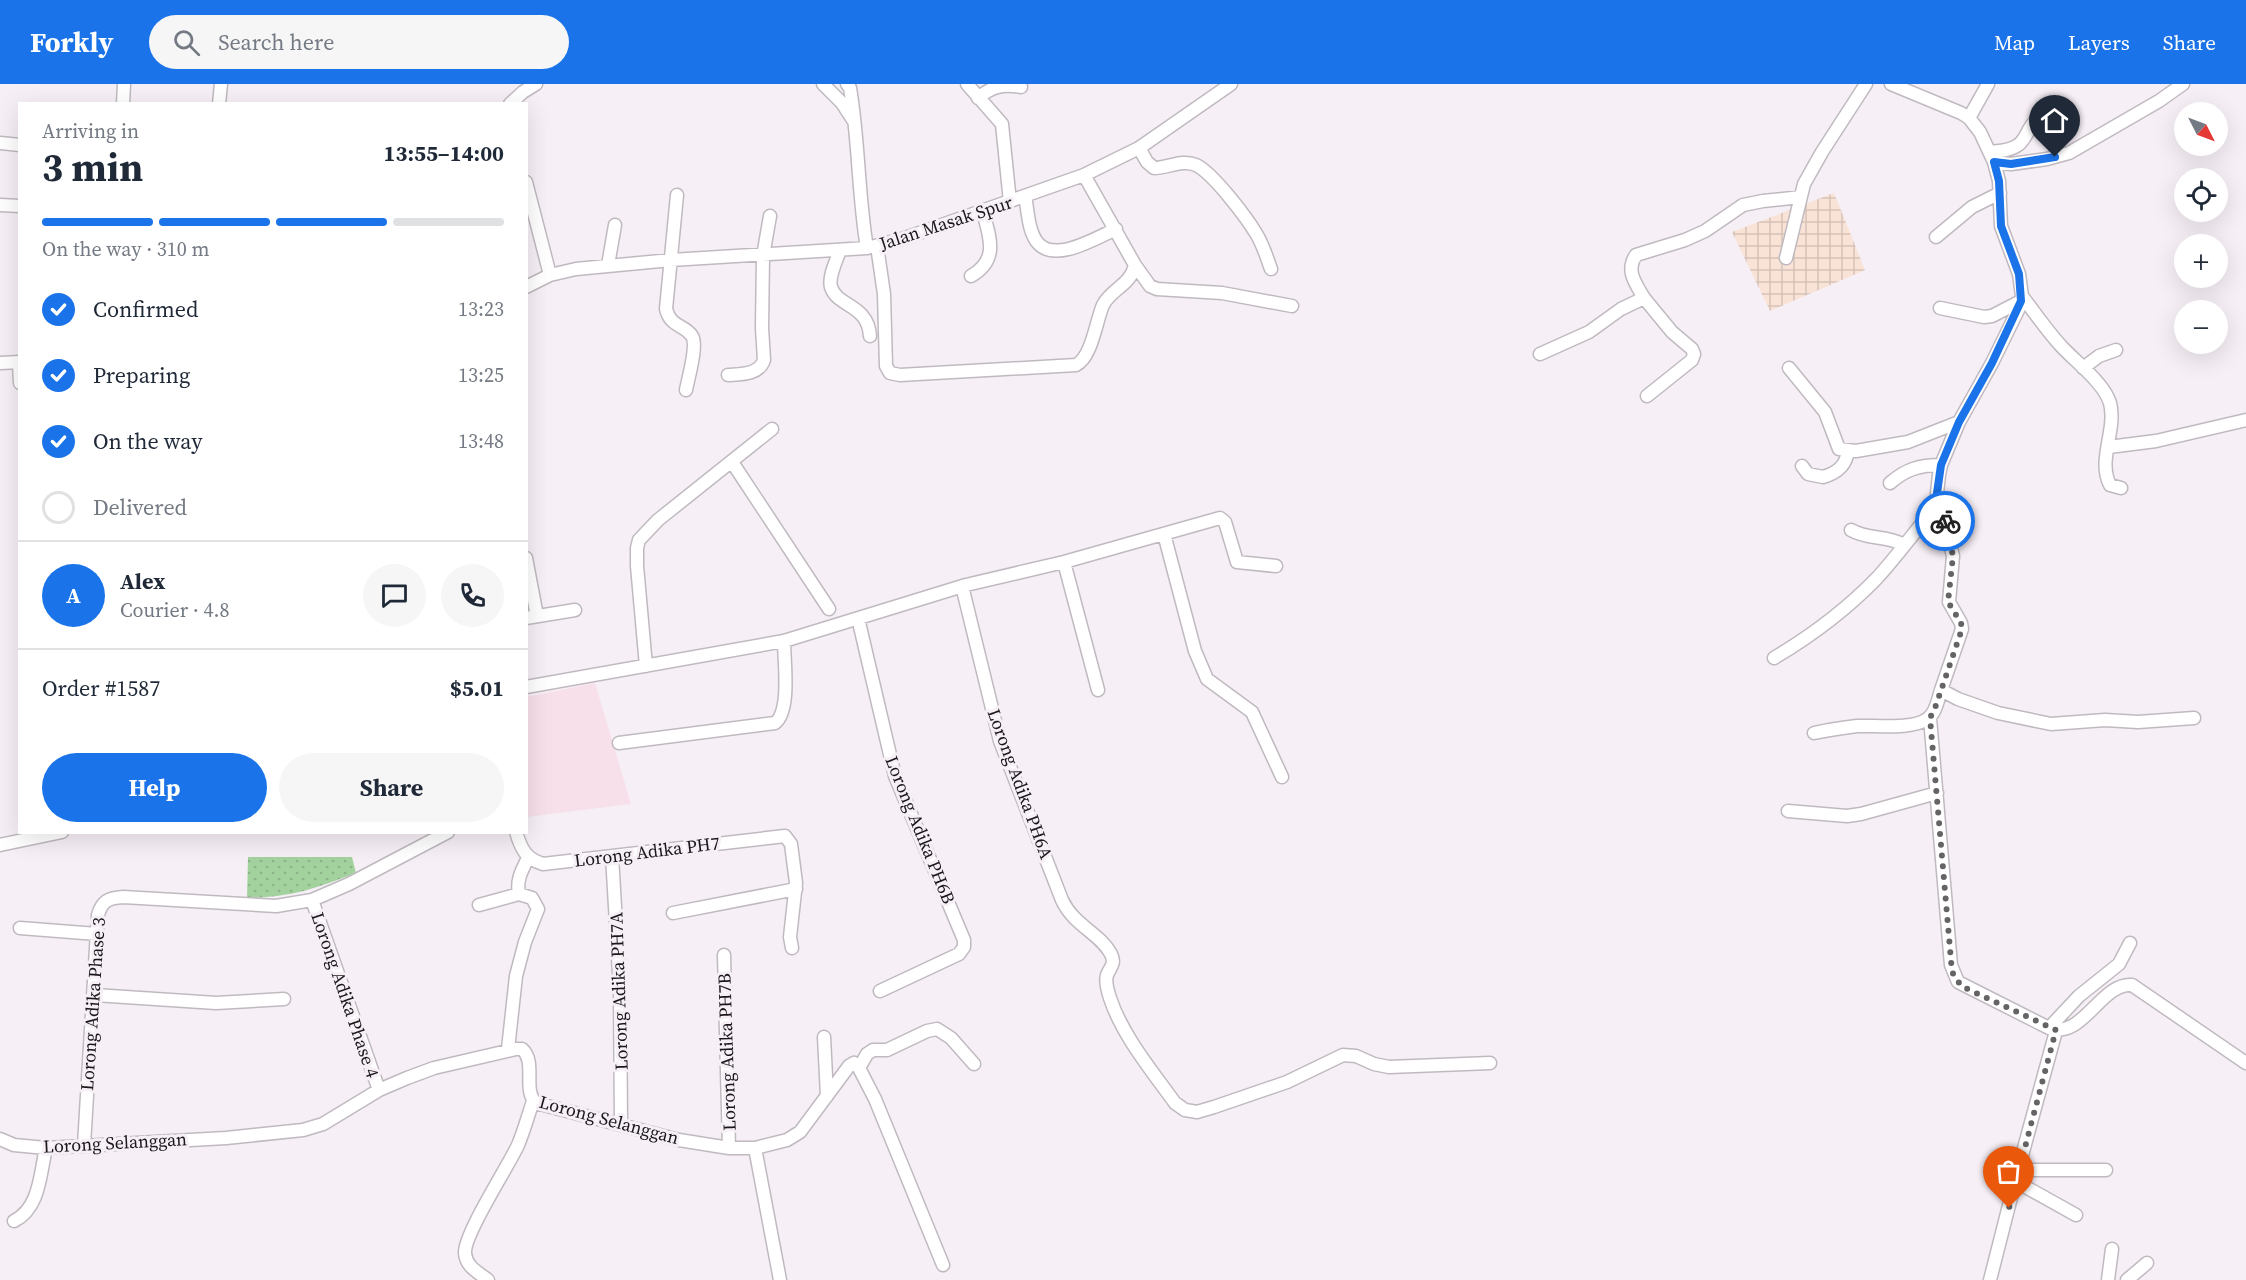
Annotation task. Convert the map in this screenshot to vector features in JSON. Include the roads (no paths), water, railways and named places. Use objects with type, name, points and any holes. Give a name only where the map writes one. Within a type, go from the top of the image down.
[{"type":"street","points":[[123,102],[124,84]]},
{"type":"street","points":[[219,102],[221,84]]},
{"type":"street","points":[[512,102],[536,84]]},
{"type":"street","points":[[823,84],[842,103],[856,125]]},
{"type":"street","points":[[847,84],[850,88],[856,125],[861,210],[884,294],[886,366],[894,374],[1076,364],[1084,358],[1103,305],[1129,280],[1135,265]]},
{"type":"street","points":[[967,84],[998,118],[1004,130],[1010,202]]},
{"type":"street","points":[[978,98],[1002,84],[1021,87]]},
{"type":"street","name":"Jalan Masak Spur","points":[[528,286],[550,275],[608,265],[872,247],[983,212],[1084,175],[1139,148],[1190,115],[1231,84]]},
{"type":"street","points":[[1786,258],[1804,184],[1866,84]]},
{"type":"street","points":[[1891,84],[1940,103],[1969,118],[1980,132],[1992,157],[2000,192],[2001,226],[2019,274],[2022,298],[2045,327],[2106,393],[2111,416],[2106,465],[2108,480],[2112,487],[2121,488]]},
{"type":"street","points":[[1969,118],[1988,84]]},
{"type":"street","points":[[1992,157],[2011,164],[2069,153],[2159,101],[2183,84]]},
{"type":"street","points":[[1992,157],[2017,146],[2023,140],[2031,124],[2044,118],[2059,132]]},
{"type":"street","points":[[0,144],[18,145]]},
{"type":"street","points":[[1139,148],[1147,162],[1154,168],[1186,163],[1195,164],[1205,171],[1227,194],[1258,236],[1271,269]]},
{"type":"street","points":[[1084,175],[1135,265],[1150,286],[1157,289],[1222,293],[1292,306]]},
{"type":"street","points":[[528,190],[550,275]]},
{"type":"street","points":[[1936,237],[1972,207],[2000,192]]},
{"type":"street","points":[[677,195],[666,309],[675,325],[692,336],[695,344],[686,390]]},
{"type":"street","points":[[1025,196],[1032,231],[1037,242],[1046,250],[1058,251],[1077,247],[1116,230]]},
{"type":"street","points":[[1647,396],[1692,360],[1694,354],[1692,349],[1672,332],[1644,298],[1631,274],[1636,255],[1685,240],[1705,231],[1743,206],[1763,201],[1801,197]]},
{"type":"street","points":[[0,205],[18,206]]},
{"type":"street","points":[[971,276],[980,271],[991,254],[983,212]]},
{"type":"street","points":[[728,375],[754,371],[762,365],[763,256],[770,216]]},
{"type":"street","points":[[608,265],[615,225]]},
{"type":"street","points":[[840,250],[831,278],[831,288],[837,296],[858,311],[869,324],[870,336]]},
{"type":"street","points":[[1540,354],[1589,332],[1621,309],[1644,298]]},
{"type":"street","points":[[1940,308],[1984,317],[1992,316],[2022,298]]},
{"type":"street","points":[[2022,298],[1992,363],[1959,422],[1941,465],[1937,493],[1953,556],[1948,602],[1961,623],[1962,629],[1930,718],[1954,978],[1961,986],[2061,1031],[2071,1027],[2119,987],[2132,985],[2246,1063]]},
{"type":"street","points":[[2083,368],[2099,356],[2116,350]]},
{"type":"street","points":[[0,363],[18,362]]},
{"type":"street","points":[[1789,368],[1827,415],[1836,446],[1839,449],[1848,451],[1908,442],[1959,422]]},
{"type":"street","points":[[2109,447],[2156,441],[2246,420]]},
{"type":"street","points":[[646,666],[637,548],[639,540],[658,520],[772,429]]},
{"type":"street","points":[[1802,466],[1808,474],[1823,477],[1840,468],[1847,458],[1848,451]]},
{"type":"street","points":[[732,462],[829,609]]},
{"type":"street","points":[[1890,483],[1913,468],[1941,465]]},
{"type":"street","points":[[1774,658],[1801,642],[1876,579],[1939,503]]},
{"type":"street","points":[[528,687],[784,641],[962,586],[1064,562],[1220,518],[1225,522],[1238,562],[1276,566]]},
{"type":"street","points":[[1851,530],[1863,536],[1889,539],[1904,545]]},
{"type":"street","points":[[1164,534],[1196,651],[1207,679],[1212,685],[1252,712],[1282,777]]},
{"type":"street","points":[[1064,562],[1098,690]]},
{"type":"street","points":[[528,578],[532,617],[575,610]]},
{"type":"street","name":"Lorong Adika PH6A","points":[[962,586],[1000,741],[1067,910],[1107,948],[1112,956],[1113,965],[1107,974],[1107,982],[1117,1016],[1175,1103],[1185,1110],[1197,1112],[1256,1094],[1349,1054],[1389,1067],[1490,1063]]},
{"type":"street","name":"Lorong Adika PH6B","points":[[858,618],[895,776],[964,940],[964,947],[958,954],[880,991]]},
{"type":"street","points":[[618,743],[775,723],[780,719],[784,706],[784,641]]},
{"type":"street","points":[[1941,690],[1958,699],[1998,713],[2051,724],[2194,718]]},
{"type":"street","points":[[1814,733],[1858,726],[1913,724],[1930,718]]},
{"type":"street","points":[[1788,811],[1847,816],[1937,794]]},
{"type":"street","points":[[0,845],[52,834]]},
{"type":"street","name":"Lorong Adika Phase 3","points":[[84,1145],[97,934],[101,905],[107,899],[276,906],[312,900],[349,884],[444,834]]},
{"type":"street","points":[[517,834],[528,858],[520,873],[517,885],[519,894]]},
{"type":"street","name":"Lorong Adika PH7","points":[[528,858],[543,864],[780,835],[787,838],[791,844],[796,889]]},
{"type":"street","name":"Lorong Adika PH7A","points":[[612,856],[620,991],[621,1125]]},
{"type":"street","points":[[673,913],[796,889],[790,938],[792,948]]},
{"type":"street","points":[[479,905],[519,894],[532,898],[538,909],[525,942],[516,976],[508,1049]]},
{"type":"street","name":"Lorong Adika Phase 4","points":[[312,900],[379,1090]]},
{"type":"street","points":[[20,928],[97,934]]},
{"type":"street","points":[[1990,1280],[2053,1029],[2079,996],[2119,964],[2130,943]]},
{"type":"street","name":"Lorong Adika PH7B","points":[[724,955],[729,1148]]},
{"type":"street","points":[[94,995],[216,1003],[284,999]]},
{"type":"street","points":[[942,1265],[875,1099],[860,1068],[867,1054],[873,1050],[887,1050],[927,1031],[937,1029],[951,1038],[974,1064]]},
{"type":"street","points":[[824,1037],[827,1096]]},
{"type":"street","name":"Lorong Selanggan","points":[[0,1139],[14,1145],[46,1148],[226,1138],[303,1130],[331,1120],[379,1090],[434,1068],[508,1049],[522,1050],[528,1056],[533,1101],[679,1140],[729,1148],[755,1148],[795,1137],[852,1064],[860,1068]]},
{"type":"street","points":[[488,1280],[470,1267],[466,1247],[487,1201],[518,1144],[533,1101]]},
{"type":"street","points":[[14,1221],[25,1215],[35,1201],[46,1148]]},
{"type":"street","points":[[755,1148],[780,1280]]},
{"type":"street","points":[[2017,1175],[2106,1170]]},
{"type":"street","points":[[2017,1175],[2076,1215]]},
{"type":"street","points":[[2108,1280],[2112,1249]]},
{"type":"street","points":[[2127,1280],[2147,1263]]}]
